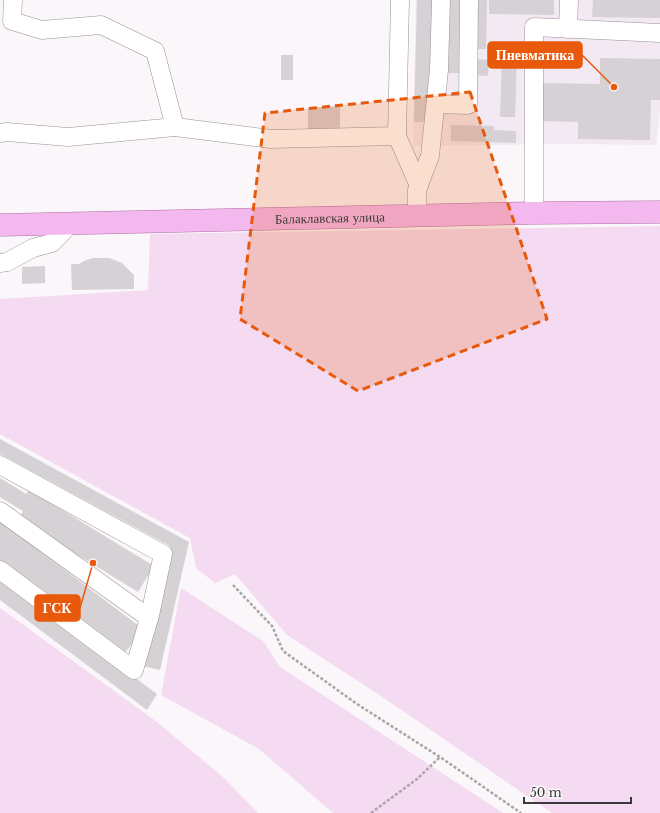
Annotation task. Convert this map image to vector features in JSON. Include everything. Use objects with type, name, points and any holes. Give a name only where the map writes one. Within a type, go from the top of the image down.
[{"type":"main road","name":"Балаклавская улица","points":[[0,224],[534,213],[660,212]]},
{"type":"street","points":[[13,0],[12,21],[42,30],[100,25],[155,51],[175,127]]},
{"type":"street","points":[[400,0],[397,136],[419,186]]},
{"type":"street","points":[[417,216],[417,190],[430,156],[436,104],[439,70],[441,0]]},
{"type":"street","points":[[436,104],[468,105],[469,0]]},
{"type":"street","points":[[568,0],[568,29]]},
{"type":"street","points":[[534,213],[534,27],[660,34]]},
{"type":"street","points":[[0,132],[68,137],[175,127],[271,139],[397,136]]},
{"type":"street","points":[[0,263],[7,262],[33,248],[52,243],[71,222]]},
{"type":"street","points":[[0,465],[163,554],[149,618],[134,670],[0,570]]},
{"type":"street","points":[[0,511],[149,618]]},
{"type":"path","points":[[233,585],[272,626],[283,651],[357,704],[440,757],[521,813]]},
{"type":"path","points":[[371,813],[417,779],[440,757]]},
{"type":"highlighted area","points":[[470,92],[547,319],[358,391],[240,319],[265,113]]},
{"type":"shaded area","points":[[416,0],[660,0],[660,109],[656,145],[570,144],[413,146]]},
{"type":"shaded area","points":[[660,226],[660,813],[552,813],[381,696],[287,635],[235,574],[215,583],[196,568],[190,538],[0,434],[0,299],[148,290],[150,234]]},
{"type":"shaded area","points":[[181,588],[263,641],[280,667],[503,813],[333,813],[259,749],[161,695]]},
{"type":"shaded area","points":[[0,608],[157,722],[223,777],[258,813],[0,813]]},
{"type":"building","points":[[417,0],[433,0],[430,122],[414,122]]},
{"type":"building","points":[[449,0],[461,0],[460,73],[448,73]]},
{"type":"building","points":[[475,0],[487,0],[486,49],[474,49]]},
{"type":"building","points":[[489,0],[554,0],[554,15],[489,14]]},
{"type":"building","points":[[593,0],[660,0],[660,18],[592,17]]},
{"type":"building","points":[[281,55],[293,55],[293,80],[281,80]]},
{"type":"building","points":[[502,58],[517,58],[515,117],[500,117]]},
{"type":"building","points":[[600,58],[660,59],[660,100],[651,100],[650,140],[578,139],[578,122],[539,121],[540,83],[600,84]]},
{"type":"building","points":[[474,59],[489,60],[488,76],[473,75]]},
{"type":"building","points":[[308,107],[340,107],[340,129],[308,130]]},
{"type":"building","points":[[451,125],[494,126],[494,130],[516,131],[516,143],[451,141]]},
{"type":"building","points":[[93,258],[109,258],[122,263],[134,275],[134,289],[72,290],[71,264],[79,264]]},
{"type":"building","points":[[45,266],[45,283],[22,284],[22,267]]},
{"type":"building","points":[[0,439],[189,542],[160,670],[142,666],[170,546],[0,454]]},
{"type":"building","points":[[0,478],[26,494],[29,490],[154,566],[138,592],[19,519],[23,511],[0,497]]},
{"type":"building","points":[[0,521],[143,629],[124,654],[0,561]]},
{"type":"building","points":[[0,578],[157,694],[147,710],[0,600]]},
{"type":"place","name":"Пневматика","points":[[614,87]]},
{"type":"place","name":"ГСК","points":[[93,563]]}]
